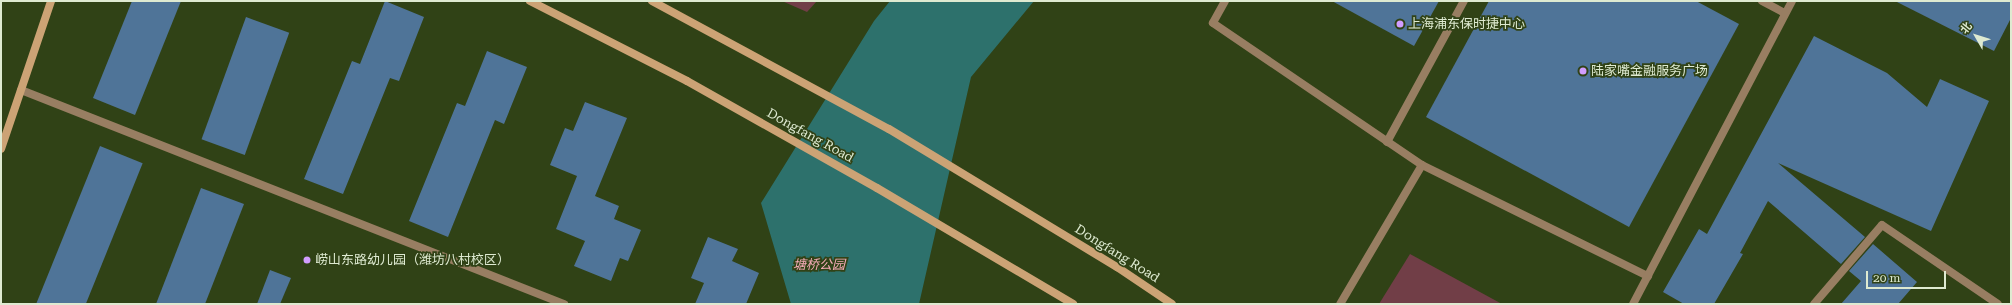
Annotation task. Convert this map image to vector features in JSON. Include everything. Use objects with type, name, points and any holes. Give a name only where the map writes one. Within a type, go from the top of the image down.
[{"type":"main road","points":[[1,149],[50,1]]},
{"type":"main road","name":"Dongfang Road","points":[[530,1],[687,80],[877,188],[1073,304]]},
{"type":"main road","name":"Dongfang Road","points":[[652,1],[889,129],[1117,267],[1172,304]]},
{"type":"lane","points":[[1225,1],[1213,23],[1422,165],[1648,276]]},
{"type":"lane","points":[[1387,142],[1464,1]]},
{"type":"lane","points":[[1762,1],[1785,13]]},
{"type":"lane","points":[[1633,304],[1792,1]]},
{"type":"lane","points":[[21,90],[564,304]]},
{"type":"lane","points":[[1340,304],[1422,165]]},
{"type":"lane","points":[[1814,304],[1882,225],[1998,304]]},
{"type":"shaded area","points":[[782,1],[817,1],[807,12]]},
{"type":"shaded area","points":[[1410,254],[1502,304],[1379,304]]},
{"type":"water","points":[[890,1],[1034,1],[971,77],[919,304],[791,304],[761,203],[874,21]]},
{"type":"building","points":[[132,1],[181,1],[135,115],[93,98]]},
{"type":"building","points":[[385,1],[424,17],[399,81],[390,78],[343,194],[304,179],[352,61],[360,64]]},
{"type":"building","name":"上海浦东保时捷中心","points":[[1332,1],[1439,1],[1414,46]]},
{"type":"building","name":"陆家嘴金融服务广场","points":[[1489,1],[1696,1],[1739,24],[1629,227],[1426,117]]},
{"type":"building","points":[[1895,1],[2011,1],[2011,18],[1994,51]]},
{"type":"building","points":[[246,17],[289,33],[245,155],[202,139]]},
{"type":"building","points":[[1814,36],[1887,73],[1927,107],[1940,79],[1989,101],[1931,231],[1778,163],[1865,237],[1841,264],[1768,201],[1740,253],[1743,254],[1714,304],[1684,304],[1663,292],[1699,229],[1707,234]]},
{"type":"building","points":[[487,51],[527,67],[504,124],[495,120],[448,237],[409,221],[457,103],[465,106]]},
{"type":"building","points":[[585,102],[627,118],[595,196],[619,206],[614,219],[641,230],[628,261],[620,258],[611,281],[574,266],[585,241],[556,229],[577,176],[550,165],[565,128],[573,131]]},
{"type":"building","points":[[100,146],[143,163],[86,304],[36,304]]},
{"type":"building","points":[[201,188],[244,204],[205,304],[156,304]]},
{"type":"building","points":[[708,237],[738,249],[732,261],[759,273],[746,304],[695,304],[704,283],[691,278]]},
{"type":"building","points":[[1873,244],[1917,282],[1898,304],[1841,304],[1861,281],[1849,271]]},
{"type":"building","points":[[270,270],[291,278],[280,304],[257,304]]},
{"type":"place","name":"上海浦东保时捷中心","points":[[1400,24]]},
{"type":"place","name":"陆家嘴金融服务广场","points":[[1583,71]]},
{"type":"place","name":"崂山东路幼儿园（潍坊八村校区）","points":[[307,260]]},
{"type":"park label","name":"塘桥公园","points":[[819,265]]}]
